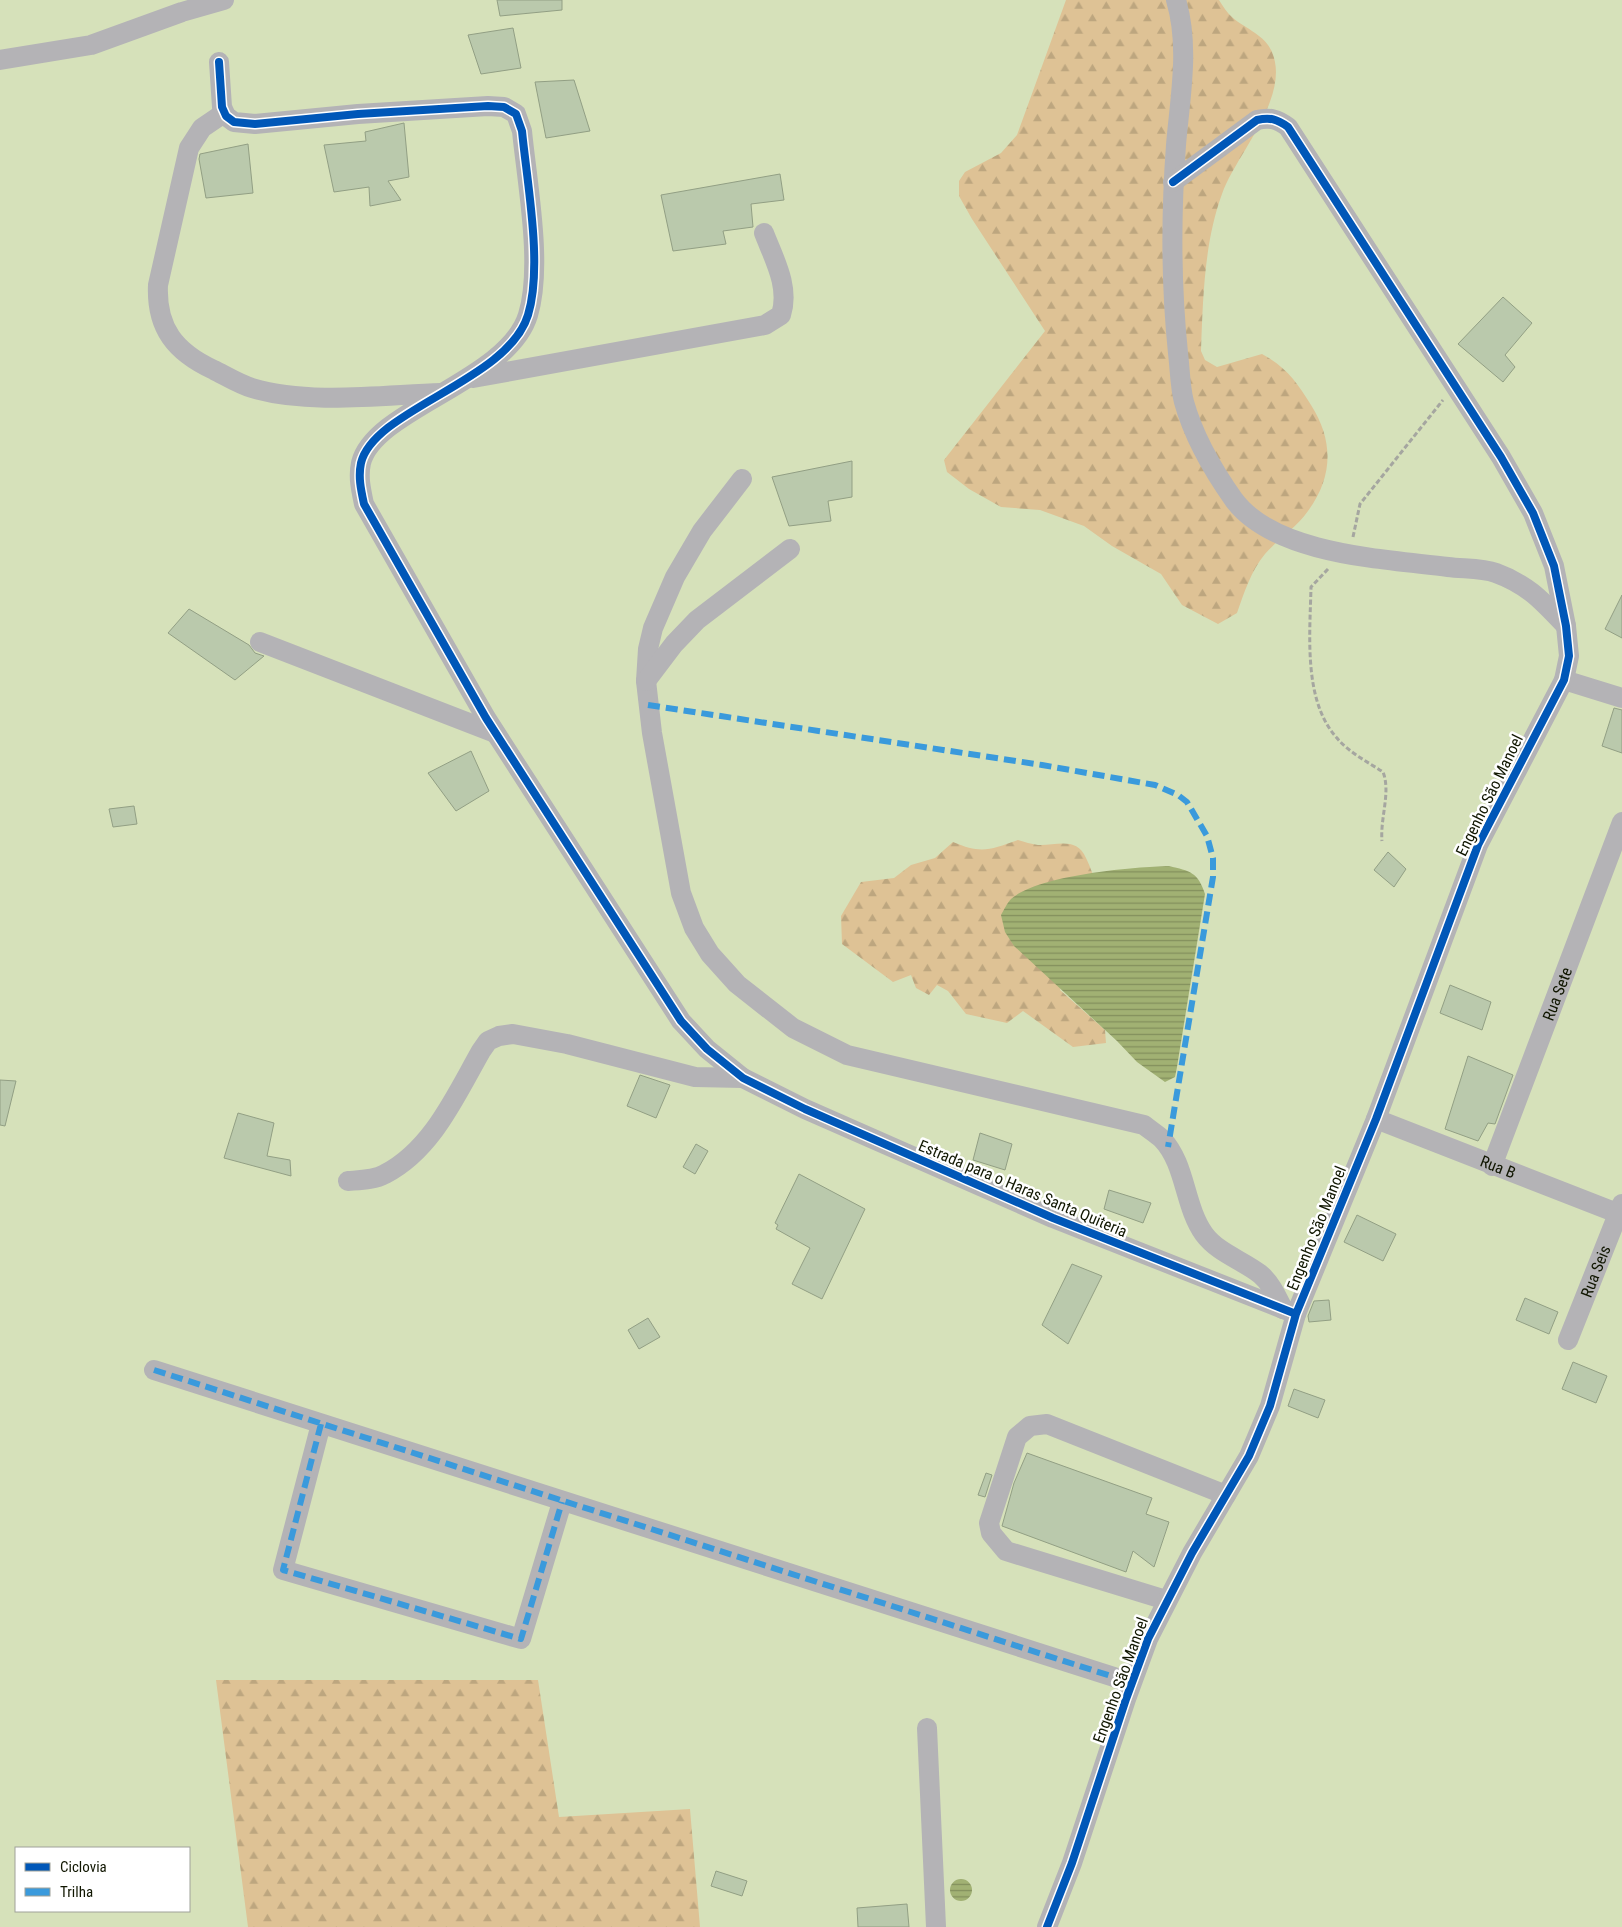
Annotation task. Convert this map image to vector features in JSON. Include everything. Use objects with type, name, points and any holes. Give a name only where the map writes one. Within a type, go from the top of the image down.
[{"type":"street","points":[[0,60],[91,45],[182,12],[224,0]]},
{"type":"street","points":[[1176,0],[1181,15],[1184,46],[1173,182],[1175,323],[1183,400],[1200,447],[1232,496],[1252,520],[1281,535],[1342,554],[1495,572],[1534,592],[1566,626]]},
{"type":"street","points":[[219,62],[222,107],[224,113],[234,122],[255,124],[358,114],[488,106],[504,107],[516,114],[522,131],[533,242],[534,281],[528,317],[512,342],[486,366],[402,419],[370,444],[361,462],[359,482],[364,504],[495,733],[681,1021],[707,1049],[743,1078]]},
{"type":"street","points":[[224,113],[195,135],[183,170],[158,285],[157,300],[167,333],[180,349],[198,363],[250,388],[278,394],[326,397],[443,393]]},
{"type":"street","name":"Engenho São Manoel","points":[[1047,1927],[1072,1863],[1131,1684],[1148,1639],[1166,1600],[1249,1456],[1270,1406],[1290,1311],[1376,1119],[1478,845],[1564,680],[1570,656],[1554,566],[1533,513],[1455,385],[1288,127],[1279,120],[1268,118],[1257,120],[1173,182]]},
{"type":"street","points":[[466,379],[765,325],[781,315],[785,303],[783,284],[764,233]]},
{"type":"street","points":[[742,479],[702,530],[675,578],[653,628],[648,649],[646,682],[652,733],[681,893],[694,928],[706,948],[737,984],[793,1028],[847,1055],[1144,1125],[1162,1139],[1168,1147],[1176,1164],[1193,1217],[1205,1236],[1225,1253],[1260,1274],[1290,1311]]},
{"type":"street","points":[[646,682],[674,644],[697,620],[790,549]]},
{"type":"street","points":[[260,642],[495,733]]},
{"type":"street","points":[[1564,680],[1622,698]]},
{"type":"street","name":"Rua Sete","points":[[1492,1166],[1622,822]]},
{"type":"street","points":[[348,1181],[376,1177],[403,1163],[435,1130],[480,1051],[488,1041],[499,1036],[513,1034],[567,1044],[695,1077],[743,1078]]},
{"type":"street","name":"Estrada para o Haras Santa Quiteria","points":[[743,1078],[805,1110],[1053,1218],[1290,1311]]},
{"type":"street","name":"Rua B","points":[[1376,1119],[1492,1166],[1621,1211]]},
{"type":"street","name":"Rua Seis","points":[[1568,1340],[1621,1211]]},
{"type":"street","points":[[154,1370],[1131,1684]]},
{"type":"street","points":[[321,1424],[283,1570],[521,1639],[562,1502]]},
{"type":"street","points":[[1166,1600],[1006,1551],[991,1533],[989,1522],[1017,1437],[1030,1426],[1047,1424],[1226,1495]]},
{"type":"street","points":[[927,1728],[936,1927]]},
{"type":"path","points":[[1382,841],[1382,810],[1386,787],[1383,772],[1337,739],[1319,712],[1314,696],[1310,625],[1311,587],[1342,554],[1353,537],[1360,504],[1455,385]]},
{"type":"green space","points":[[1066,0],[1219,0],[1231,16],[1265,41],[1272,52],[1276,69],[1274,88],[1268,106],[1229,178],[1222,194],[1211,232],[1206,271],[1201,351],[1205,360],[1217,367],[1262,354],[1278,364],[1301,389],[1318,418],[1324,432],[1328,459],[1322,485],[1308,511],[1260,561],[1248,582],[1237,613],[1218,624],[1182,605],[1161,574],[1112,546],[1084,526],[1040,510],[1001,507],[969,489],[947,472],[944,460],[1045,331],[972,219],[959,196],[959,181],[965,172],[1001,153],[1017,135]]},
{"type":"green space","points":[[1018,840],[1038,845],[1071,844],[1077,847],[1086,858],[1099,887],[1060,990],[1105,1030],[1106,1043],[1073,1047],[1023,1011],[1007,1023],[966,1014],[948,991],[937,985],[929,995],[916,988],[911,975],[893,982],[842,944],[841,916],[861,882],[894,878],[911,865],[935,858],[953,842],[971,848],[985,849]]},
{"type":"green space","points":[[216,1680],[538,1680],[559,1817],[690,1809],[700,1927],[248,1927]]},
{"type":"shaded area","points":[[1169,866],[1188,871],[1196,877],[1205,894],[1175,1077],[1165,1082],[1137,1062],[1117,1041],[1014,946],[1005,932],[1001,915],[1011,899],[1024,891],[1042,884],[1087,874],[1133,868]]},
{"type":"shaded area","points":[[961,1879],[969,1882],[972,1890],[969,1898],[961,1901],[953,1898],[950,1890],[953,1882]]},
{"type":"building","points":[[497,0],[562,0],[562,10],[500,16]]},
{"type":"building","points":[[513,28],[521,68],[481,74],[468,35]]},
{"type":"building","points":[[574,80],[590,131],[546,138],[535,82]]},
{"type":"building","points":[[404,123],[409,177],[388,181],[401,200],[370,206],[369,187],[334,192],[324,145],[366,141],[365,132]]},
{"type":"building","points":[[248,144],[253,193],[206,198],[199,159],[200,154]]},
{"type":"building","points":[[780,174],[784,200],[751,204],[753,227],[723,231],[726,244],[673,251],[661,195]]},
{"type":"building","points":[[1503,297],[1532,323],[1505,355],[1515,367],[1503,382],[1458,344]]},
{"type":"building","points":[[852,461],[852,497],[828,501],[831,521],[789,526],[772,477]]},
{"type":"building","points":[[1622,595],[1622,638],[1605,629]]},
{"type":"building","points":[[189,609],[249,645],[255,653],[264,656],[235,680],[168,633]]},
{"type":"building","points":[[1614,708],[1622,710],[1622,753],[1602,746]]},
{"type":"building","points":[[471,751],[489,791],[456,811],[428,773]]},
{"type":"building","points":[[134,806],[137,824],[113,827],[109,809]]},
{"type":"building","points":[[1388,852],[1406,869],[1394,887],[1374,870]]},
{"type":"building","points":[[1450,985],[1491,1002],[1482,1030],[1440,1013]]},
{"type":"building","points":[[1468,1056],[1513,1075],[1495,1124],[1488,1123],[1478,1141],[1445,1129]]},
{"type":"building","points":[[640,1075],[670,1085],[656,1118],[627,1106]]},
{"type":"building","points":[[0,1080],[16,1081],[5,1126],[0,1125]]},
{"type":"building","points":[[238,1113],[274,1123],[267,1156],[290,1160],[291,1176],[224,1158]]},
{"type":"building","points":[[980,1133],[1012,1144],[1005,1170],[973,1160]]},
{"type":"building","points":[[696,1144],[708,1151],[695,1174],[683,1167]]},
{"type":"building","points":[[799,1174],[865,1209],[822,1299],[792,1284],[810,1248],[776,1229],[778,1225],[775,1223]]},
{"type":"building","points":[[1109,1190],[1151,1203],[1143,1223],[1104,1209]]},
{"type":"building","points":[[1357,1215],[1396,1234],[1383,1261],[1344,1242]]},
{"type":"building","points":[[1072,1264],[1102,1276],[1068,1344],[1042,1325]]},
{"type":"building","points":[[1525,1298],[1558,1312],[1549,1334],[1516,1320]]},
{"type":"building","points":[[1329,1300],[1331,1320],[1309,1322],[1308,1316],[1314,1301]]},
{"type":"building","points":[[648,1318],[660,1337],[639,1349],[628,1330]]},
{"type":"building","points":[[1573,1362],[1607,1376],[1596,1403],[1562,1389]]},
{"type":"building","points":[[1294,1389],[1325,1400],[1318,1418],[1288,1406]]},
{"type":"building","points":[[1027,1453],[1152,1498],[1146,1514],[1169,1522],[1154,1567],[1133,1551],[1126,1572],[1002,1526],[1014,1483]]},
{"type":"building","points":[[986,1473],[992,1475],[985,1497],[978,1495]]},
{"type":"building","points":[[716,1871],[747,1881],[742,1896],[711,1886]]},
{"type":"building","points":[[907,1904],[909,1927],[858,1927],[857,1908]]},
{"type":"marked path","points":[[648,705],[1042,765],[1155,785],[1178,795],[1187,802],[1207,836],[1213,858],[1213,877],[1168,1147]]},
{"type":"marked path","points":[[154,1370],[1131,1684]]},
{"type":"marked path","points":[[321,1424],[283,1570],[521,1639],[562,1502]]},
{"type":"cycle path","points":[[219,62],[222,107],[226,116],[234,122],[255,124],[358,114],[488,106],[504,107],[516,114],[522,131],[534,249],[534,273],[528,315],[516,338],[495,358],[470,377],[390,426],[371,444],[360,468],[362,494],[364,504],[486,718],[681,1021],[707,1049],[743,1078],[805,1109],[1053,1218],[1296,1314]]},
{"type":"cycle path","points":[[1047,1927],[1072,1863],[1126,1699],[1148,1639],[1192,1553],[1249,1456],[1270,1406],[1296,1314],[1376,1119],[1478,845],[1564,680],[1569,656],[1566,626],[1554,566],[1533,513],[1501,457],[1288,127],[1273,119],[1257,120],[1173,182]]}]
